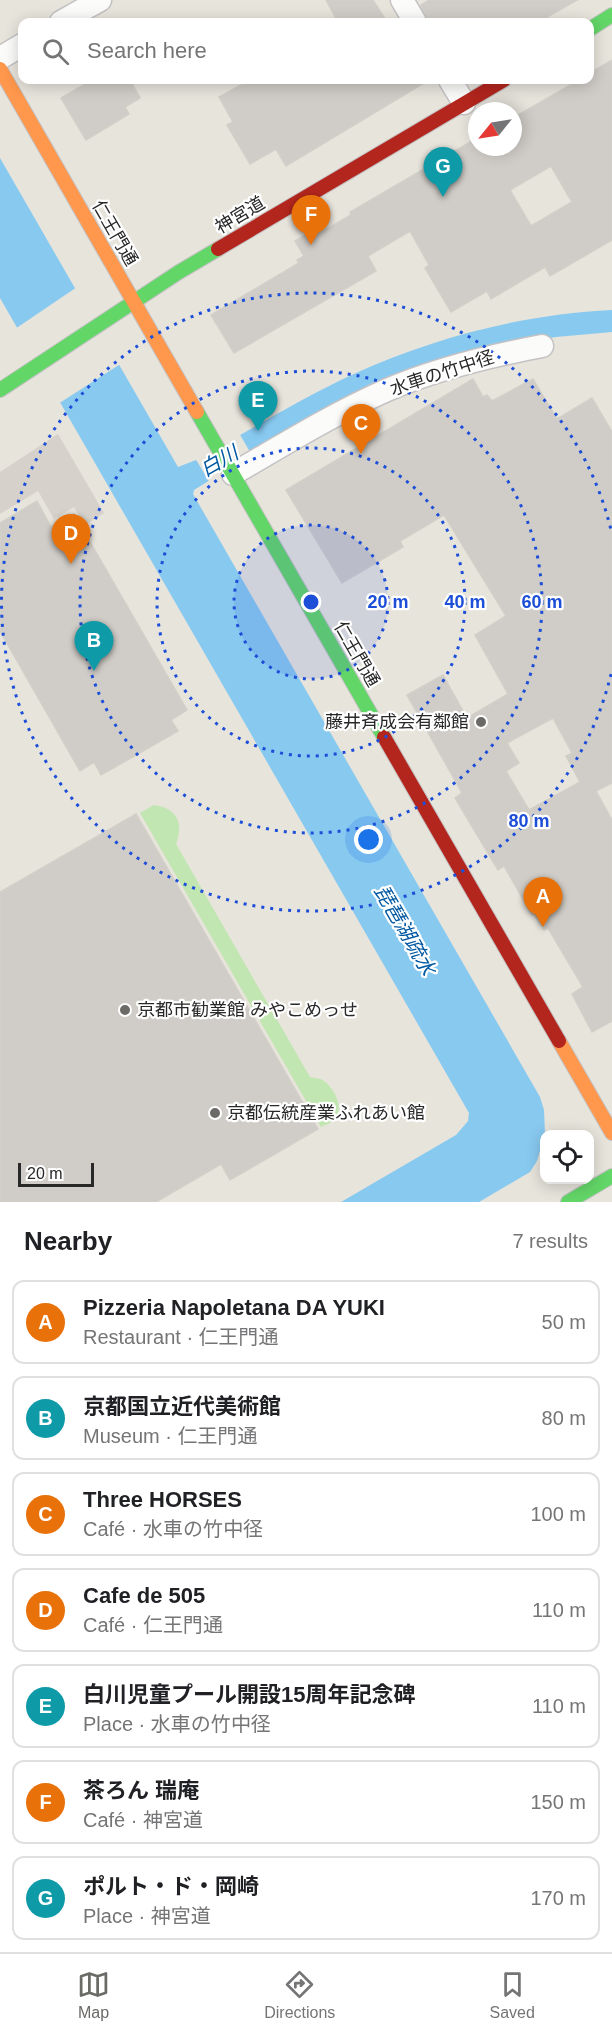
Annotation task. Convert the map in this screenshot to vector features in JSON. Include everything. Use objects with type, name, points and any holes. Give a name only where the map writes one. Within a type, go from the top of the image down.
[{"type":"street","points":[[68,18],[100,0]]},
{"type":"street","points":[[402,0],[413,18]]},
{"type":"street","points":[[594,26],[612,15]]},
{"type":"street","points":[[0,58],[18,47]]},
{"type":"street","name":"仁王門通","points":[[0,69],[217,445],[238,470],[612,1132]]},
{"type":"street","points":[[452,84],[464,103]]},
{"type":"street","name":"神宮道","points":[[0,390],[179,272],[497,84]]},
{"type":"street","name":"水車の竹中径","points":[[238,470],[349,408],[396,387],[455,366],[542,346]]},
{"type":"street","points":[[568,1202],[612,1176]]},
{"type":"green space","points":[[154,805],[168,809],[177,818],[179,829],[176,844],[310,1077],[324,1081],[335,1094],[339,1110],[330,1123],[321,1127],[140,813]]},
{"type":"shaded area","points":[[58,434],[104,513],[85,525],[74,507],[54,519],[38,491],[0,514],[0,472]]},
{"type":"water","points":[[0,158],[178,467],[196,460],[295,404],[386,360],[449,338],[514,322],[546,316],[612,310],[612,332],[556,337],[500,346],[259,450],[194,490],[193,494],[540,1097],[544,1110],[545,1130],[540,1130],[540,1151],[537,1161],[530,1172],[479,1202],[341,1202],[456,1135],[468,1121],[469,1113],[0,298]]},
{"type":"pier","points":[[77,287],[122,363],[58,404],[15,329]]},
{"type":"pier","points":[[239,433],[253,457],[210,483],[195,458]]},
{"type":"building","points":[[326,0],[373,0],[384,18],[336,18]]},
{"type":"building","points":[[429,0],[577,0],[546,18],[426,18],[421,5]]},
{"type":"building","points":[[612,60],[612,240],[550,276],[545,267],[491,299],[487,291],[451,312],[425,268],[429,265],[410,231],[368,256],[376,271],[234,353],[211,315],[299,263],[297,260],[304,256],[295,241],[312,231],[320,233],[351,215],[350,212],[468,143],[468,156],[522,156],[522,113],[572,84],[594,84],[594,71]],"holes":[[[551,166],[572,202],[531,226],[510,190]]]},
{"type":"building","points":[[85,84],[132,84],[140,98],[125,107],[129,114],[86,140],[61,98]]},
{"type":"building","points":[[243,84],[422,84],[286,166],[276,149],[250,164],[227,125],[233,122],[219,97]]},
{"type":"building","points":[[473,379],[483,397],[487,395],[492,401],[533,379],[557,419],[592,398],[612,432],[612,783],[596,791],[612,820],[612,1021],[592,1032],[572,994],[583,987],[548,928],[544,930],[534,914],[532,915],[504,866],[498,870],[455,798],[462,793],[407,695],[443,675],[467,718],[508,694],[475,635],[506,616],[444,515],[400,541],[403,547],[342,583],[286,490]],"holes":[[[553,718],[572,753],[566,756],[580,782],[529,810],[506,771],[519,763],[507,743]]]},
{"type":"building","points":[[37,501],[51,527],[74,514],[187,710],[171,720],[178,731],[101,775],[94,762],[80,771],[0,631],[0,523]]},
{"type":"building","name":"京都市勧業館 みやこめっせ","points":[[136,814],[318,1129],[230,1180],[221,1164],[156,1202],[0,1202],[0,892]]},
{"type":"traffic: fast","points":[[594,26],[612,15]]},
{"type":"traffic: fast","points":[[0,390],[179,272],[218,249]]},
{"type":"traffic: fast","points":[[197,412],[384,737]]},
{"type":"traffic: fast","points":[[568,1202],[612,1176]]},
{"type":"traffic: slow","points":[[0,69],[197,412]]},
{"type":"traffic: slow","points":[[559,1041],[612,1133]]},
{"type":"traffic: jam","points":[[218,249],[497,84]]},
{"type":"traffic: jam","points":[[384,737],[559,1041]]},
{"type":"place","name":"ポルト・ド・岡崎","points":[[443,197]]},
{"type":"place","name":"茶ろん 瑞庵","points":[[311,245]]},
{"type":"place","name":"白川児童プール開設15周年記念碑","points":[[258,431]]},
{"type":"place","name":"Three HORSES","points":[[361,454]]},
{"type":"place","name":"Cafe de 505","points":[[71,564]]},
{"type":"place","name":"京都国立近代美術館","points":[[94,671]]},
{"type":"place","name":"藤井斉成会有鄰館","points":[[481,722]]},
{"type":"place","name":"Pizzeria Napoletana DA YUKI","points":[[543,927]]},
{"type":"place","name":"京都市勧業館 みやこめっせ","points":[[125,1010]]},
{"type":"place","name":"京都伝統産業ふれあい館","points":[[215,1113]]},
{"type":"water label","name":"白川","points":[[219,461]]},
{"type":"water label","name":"琵琶湖疏水","points":[[405,930]]}]
